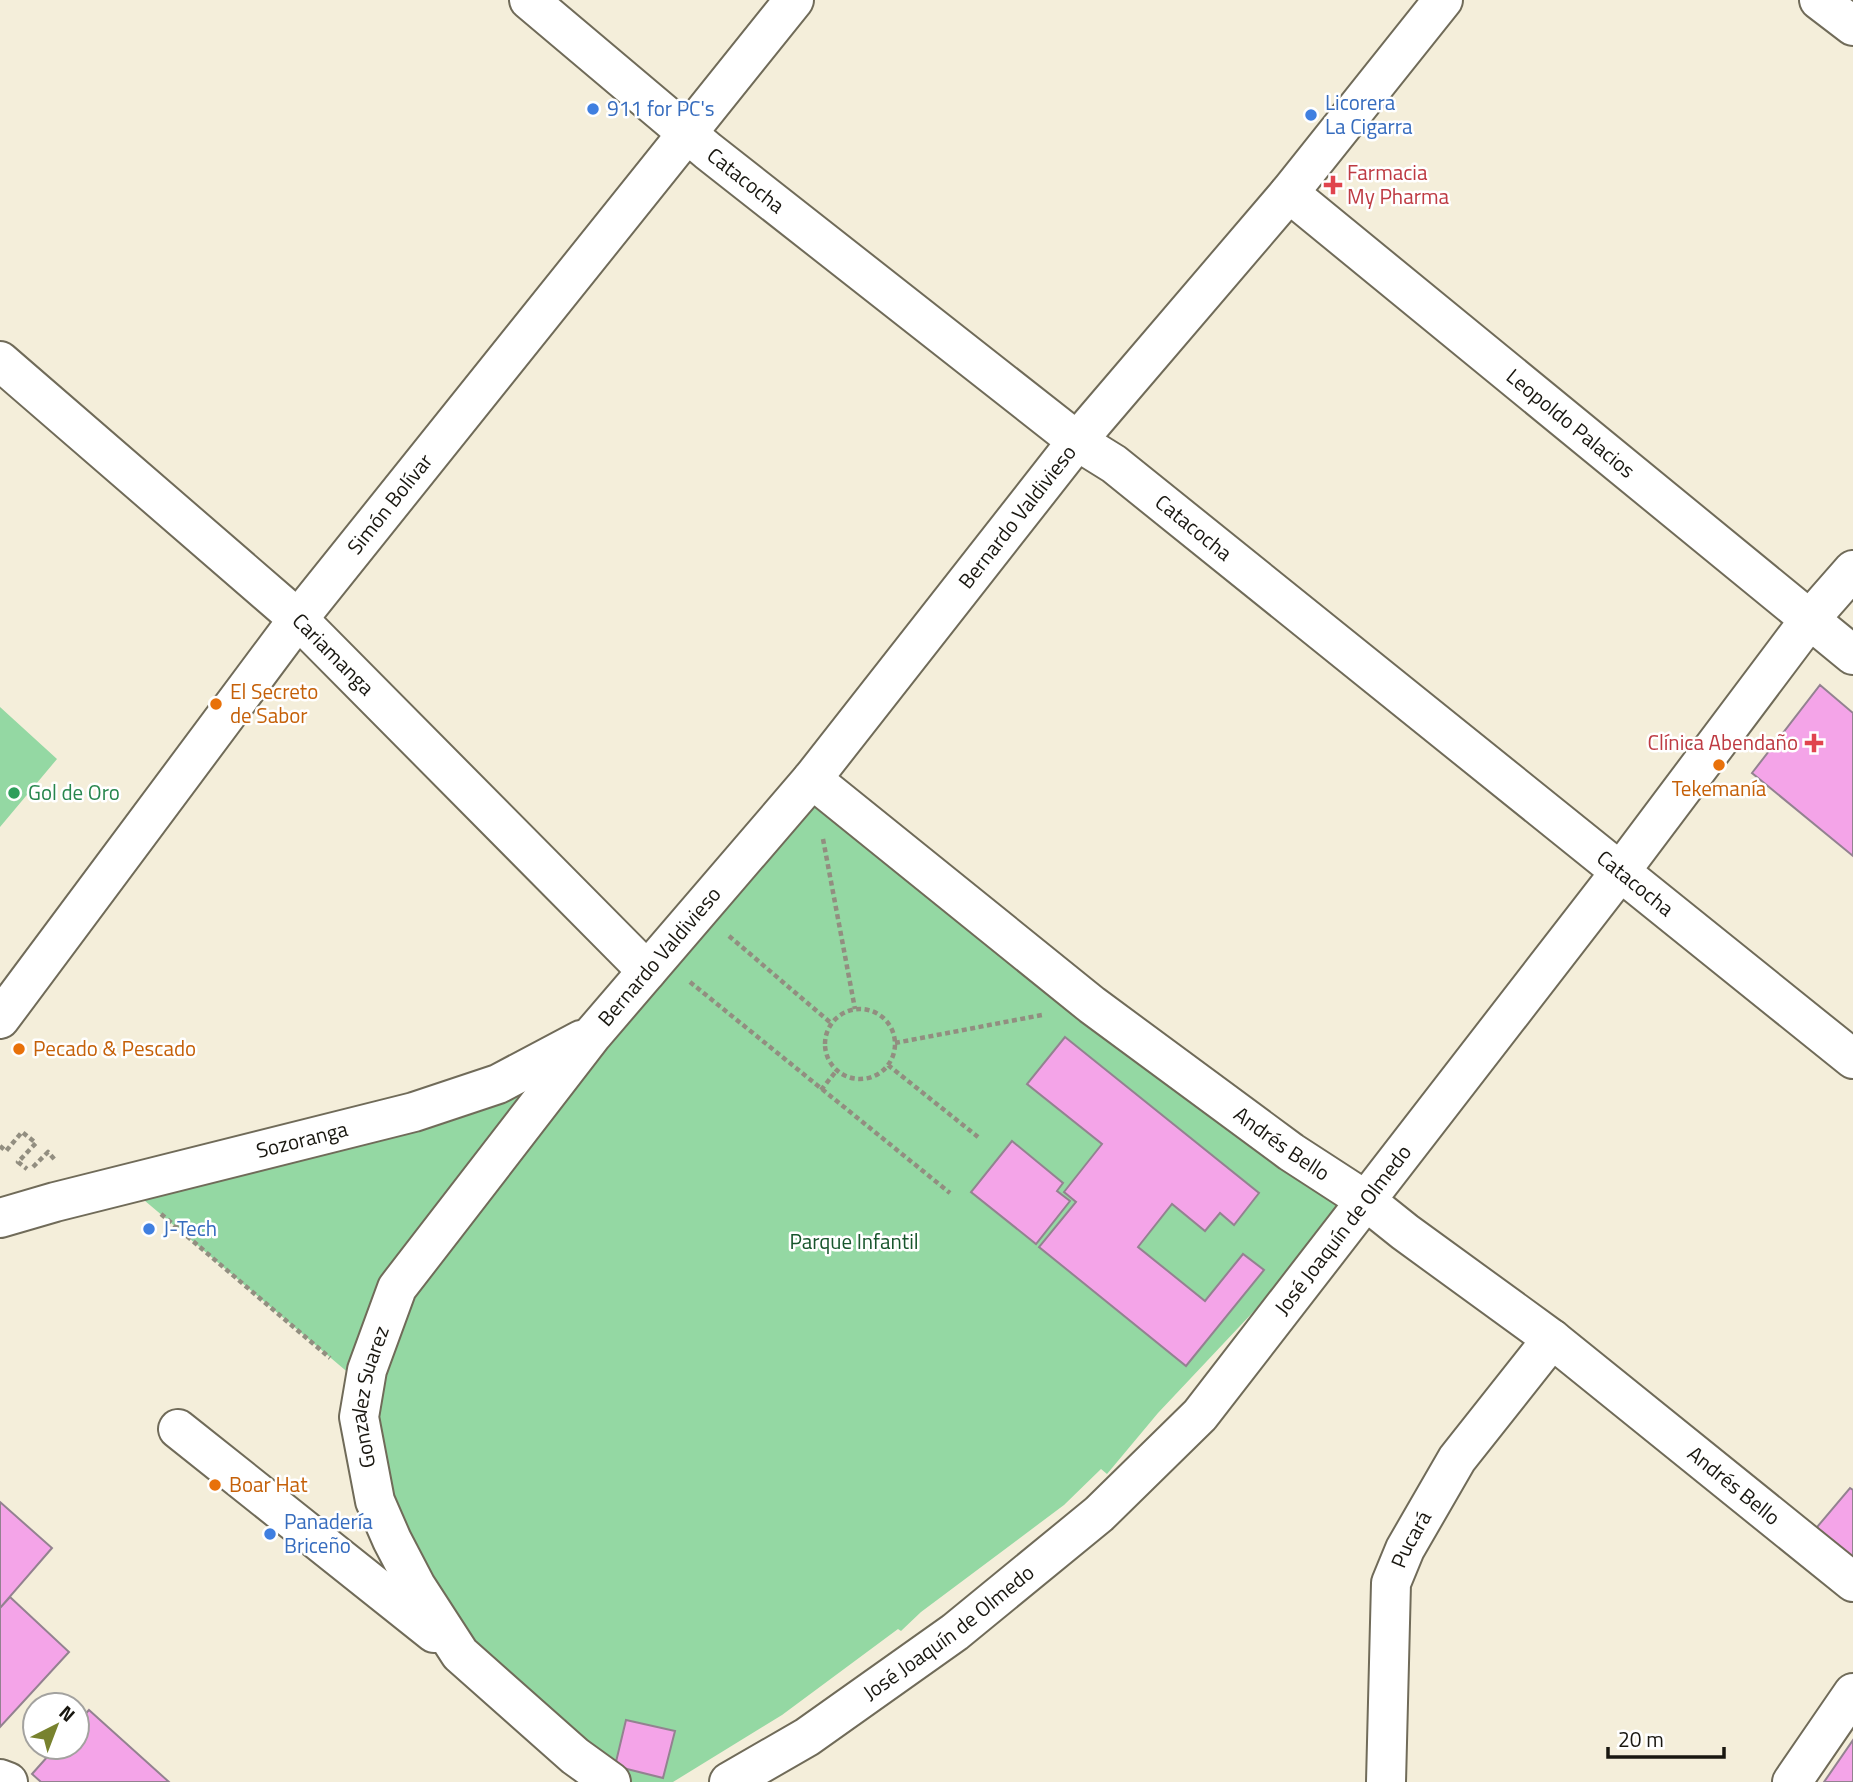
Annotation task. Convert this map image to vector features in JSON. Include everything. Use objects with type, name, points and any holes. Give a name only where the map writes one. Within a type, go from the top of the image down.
[{"type":"street","name":"Catacocha","points":[[529,0],[687,133],[1077,441],[1114,464],[1853,1059]]},
{"type":"street","name":"Simón Bolívar","points":[[0,1019],[298,619],[794,0]]},
{"type":"street","name":"Bernardo Valdivieso","points":[[593,1034],[812,779],[1077,441],[1289,193],[1443,0]]},
{"type":"street","points":[[1819,0],[1853,26]]},
{"type":"street","name":"Leopoldo Palacios","points":[[1289,193],[1853,655]]},
{"type":"street","name":"Cariamanga","points":[[0,361],[298,619],[653,964]]},
{"type":"street","name":"José Joaquín de Olmedo","points":[[730,1782],[807,1737],[955,1632],[1099,1514],[1200,1415],[1620,872],[1810,620],[1853,570]]},
{"type":"street","name":"Andrés Bello","points":[[812,779],[1092,1005],[1291,1152],[1365,1200],[1552,1339],[1853,1582]]},
{"type":"street","name":"Sozoranga","points":[[0,1218],[414,1112],[498,1084],[593,1034]]},
{"type":"street","name":"Gonzalez Suarez","points":[[593,1034],[397,1288],[367,1370],[359,1416],[375,1501],[416,1586],[460,1654],[575,1756],[611,1782]]},
{"type":"street","name":"Pucará","points":[[1386,1782],[1391,1583],[1405,1549],[1457,1459],[1552,1339]]},
{"type":"street","points":[[178,1429],[460,1654]]},
{"type":"street","points":[[1792,1782],[1853,1693]]},
{"type":"street","points":[[0,1779],[8,1782]]},
{"type":"path","points":[[812,779],[855,1009]]},
{"type":"path","points":[[699,911],[832,1024]]},
{"type":"path","points":[[653,964],[821,1090],[950,1194]]},
{"type":"path","points":[[895,1043],[1092,1005]]},
{"type":"path","points":[[855,1009],[878,1014],[892,1031],[895,1043],[894,1054],[888,1065],[870,1078],[858,1079],[837,1070],[826,1051],[828,1029],[835,1019],[855,1009]]},
{"type":"path","points":[[888,1065],[978,1137]]},
{"type":"path","points":[[821,1090],[837,1070]]},
{"type":"path","points":[[0,1146],[6,1151],[22,1132],[36,1143],[19,1162],[29,1171],[48,1152],[57,1161],[43,1178],[55,1202]]},
{"type":"path","points":[[125,1184],[364,1386]]},
{"type":"green space","name":"Gol de Oro","points":[[0,707],[57,759],[0,827]]},
{"type":"green space","name":"Parque Infantil","points":[[812,779],[1350,1193],[1323,1238],[1158,1413],[1107,1474],[1101,1469],[1064,1505],[921,1612],[901,1631],[898,1629],[782,1715],[673,1782],[611,1782],[416,1586],[364,1386],[125,1184],[414,1112],[593,1034]]},
{"type":"building","name":"Clínica Abendaño","points":[[1820,685],[1853,713],[1853,856],[1752,773]]},
{"type":"building","points":[[1065,1037],[1259,1193],[1234,1225],[1220,1213],[1205,1231],[1172,1204],[1138,1247],[1205,1301],[1243,1254],[1264,1270],[1186,1366],[1039,1247],[1076,1202],[1064,1192],[1102,1144],[1027,1084]]},
{"type":"building","points":[[1012,1141],[1063,1183],[1057,1191],[1070,1201],[1036,1244],[971,1192]]},
{"type":"building","points":[[1850,1488],[1853,1490],[1853,1575],[1807,1539]]},
{"type":"building","points":[[0,1502],[52,1548],[0,1608]]},
{"type":"building","points":[[10,1597],[69,1652],[33,1691],[21,1691],[21,1704],[0,1727],[0,1608]]},
{"type":"building","points":[[91,1712],[169,1782],[41,1782],[32,1774],[44,1761],[91,1761]]},
{"type":"building","points":[[626,1720],[675,1731],[663,1778],[615,1766]]},
{"type":"building","points":[[1853,1740],[1853,1782],[1824,1782]]},
{"type":"place","name":"911 for PC's","points":[[593,109]]},
{"type":"place","name":"Licorera La Cigarra","points":[[1311,115]]},
{"type":"place","name":"Farmacia My Pharma","points":[[1333,185]]},
{"type":"place","name":"El Secreto de Sabor","points":[[216,704]]},
{"type":"place","name":"Clínica Abendaño","points":[[1814,743]]},
{"type":"place","name":"Tekemanía","points":[[1719,765]]},
{"type":"place","name":"Gol de Oro","points":[[14,793]]},
{"type":"place","name":"Pecado & Pescado","points":[[19,1049]]},
{"type":"place","name":"J-Tech","points":[[149,1229]]},
{"type":"place","name":"Boar Hat","points":[[215,1485]]},
{"type":"place","name":"Panadería Briceño","points":[[270,1534]]}]
